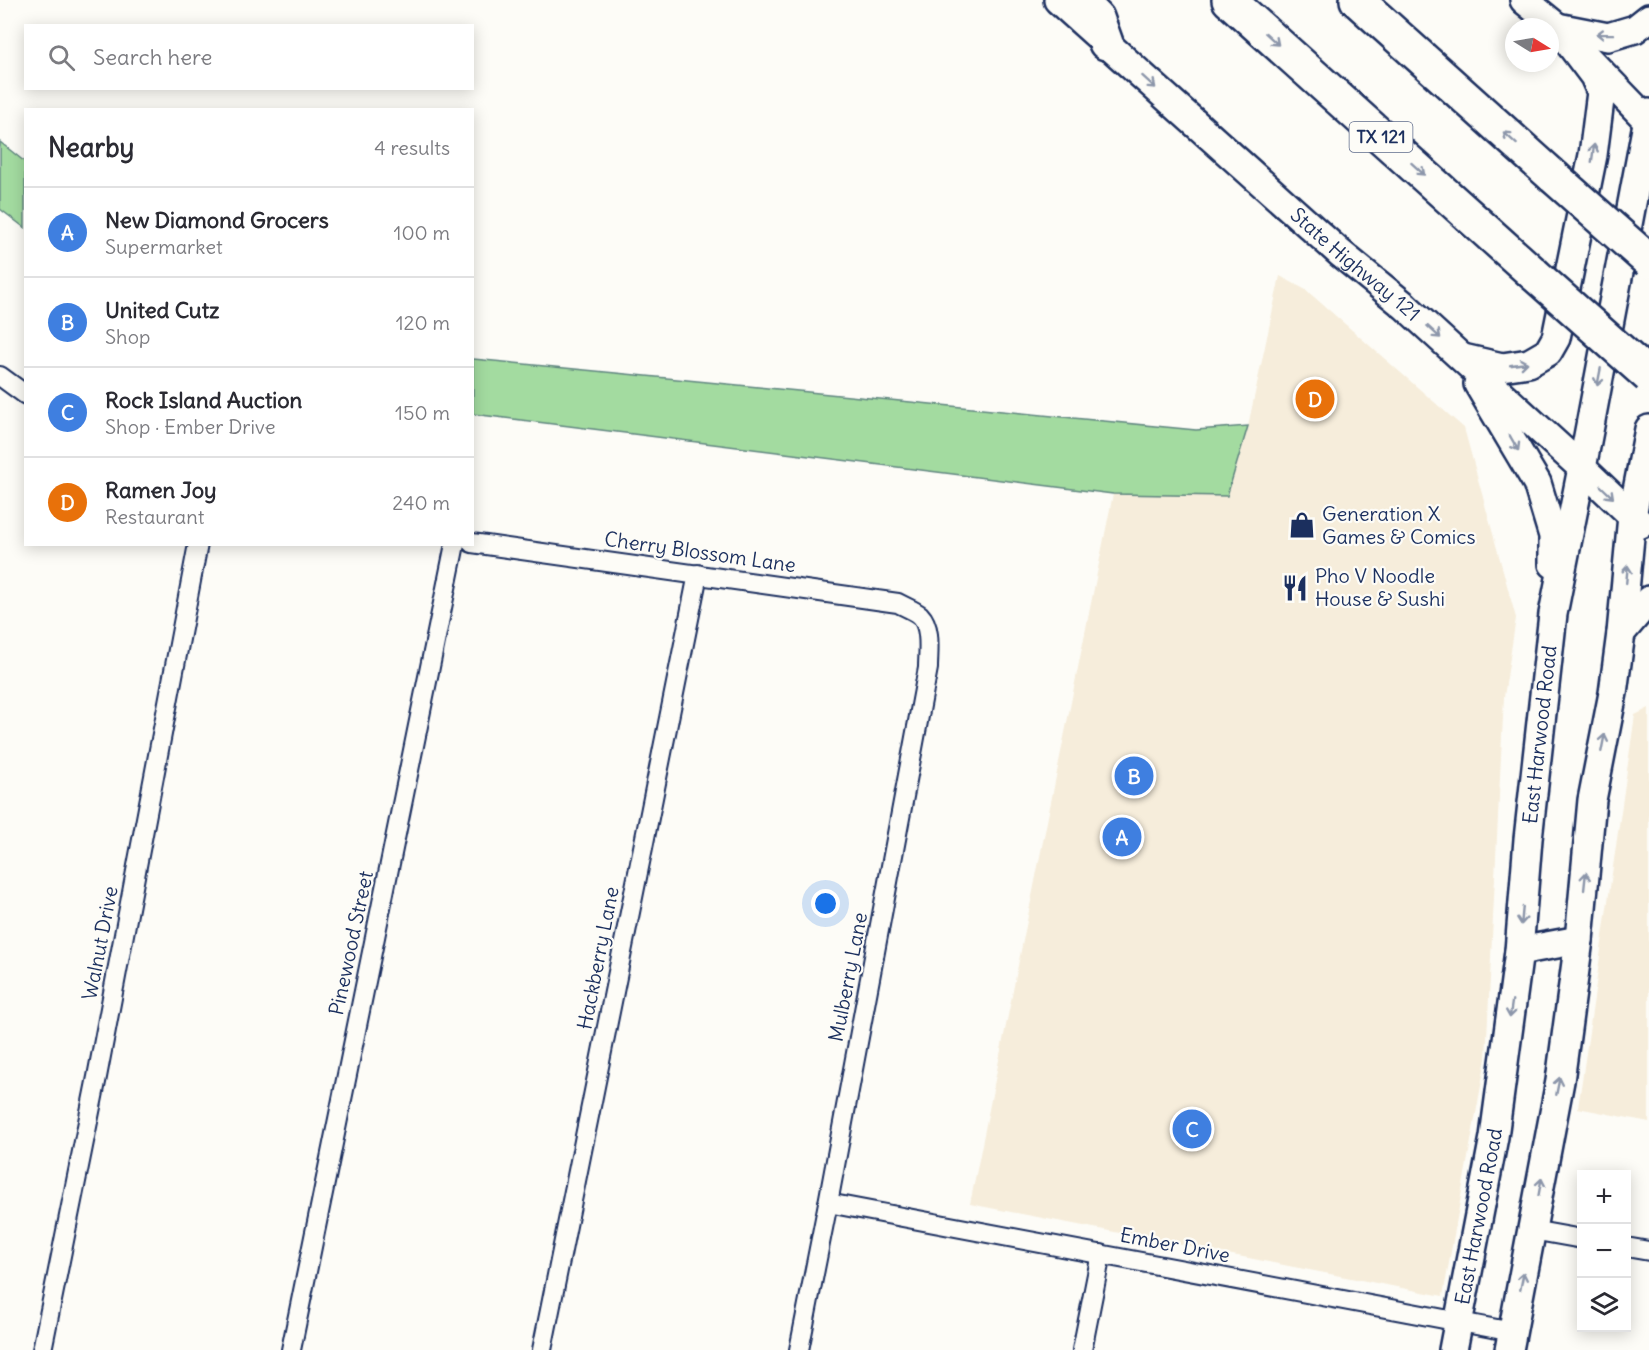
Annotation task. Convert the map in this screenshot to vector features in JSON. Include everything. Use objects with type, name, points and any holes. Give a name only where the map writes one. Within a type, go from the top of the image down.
[{"type":"highway","points":[[1079,0],[1097,18],[1106,43]]},
{"type":"highway","name":"TX 121","points":[[1229,0],[1649,376]]},
{"type":"highway","points":[[1357,0],[1649,261]]},
{"type":"main road","name":"State Highway 121","points":[[1058,0],[1340,253],[1405,306],[1462,357],[1641,524]]},
{"type":"main road","points":[[1524,0],[1546,18]]},
{"type":"main road","points":[[1559,27],[1608,36],[1635,29],[1649,18]]},
{"type":"main road","points":[[1559,29],[1648,118]]},
{"type":"main road","points":[[1462,357],[1502,367],[1529,363],[1548,352],[1556,338],[1593,155],[1600,92],[1594,76],[1559,30]]},
{"type":"main road","name":"East Harwood Road","points":[[1453,1350],[1494,1137],[1519,951],[1528,839],[1553,614],[1648,118]]},
{"type":"main road","points":[[1462,357],[1537,483],[1553,536],[1553,614]]},
{"type":"main road","points":[[1511,1341],[1560,1081],[1579,940],[1592,800],[1613,693],[1621,633],[1641,524],[1649,429]]},
{"type":"main road","points":[[1621,633],[1649,600]]},
{"type":"main road","points":[[1519,951],[1579,940]]},
{"type":"street","points":[[0,376],[24,394]]},
{"type":"street","name":"Cherry Blossom Lane","points":[[474,543],[898,603],[918,613]]},
{"type":"street","name":"Walnut Drive","points":[[42,1350],[97,1077],[198,546]]},
{"type":"street","name":"Pinewood Street","points":[[291,1350],[455,546]]},
{"type":"street","name":"Hackberry Lane","points":[[542,1350],[698,574]]},
{"type":"street","name":"Mulberry Lane","points":[[799,1350],[928,668],[929,640],[924,620],[918,613]]},
{"type":"street","name":"Ember Drive","points":[[828,1203],[1458,1321],[1511,1341]]},
{"type":"street","points":[[1532,1230],[1577,1238]]},
{"type":"street","points":[[1631,1248],[1649,1251]]},
{"type":"street","points":[[1082,1350],[1101,1254]]},
{"type":"shaded area","points":[[1280,276],[1306,290],[1464,428],[1516,618],[1504,697],[1486,1058],[1443,1296],[970,1204],[1113,494],[1227,495],[1248,426]]},
{"type":"shaded area","points":[[1649,708],[1649,1122],[1578,1108],[1635,715]]},
{"type":"green space","points":[[0,142],[24,161],[24,227],[0,209]]},
{"type":"green space","points":[[474,359],[1196,430],[1248,426],[1227,496],[1113,494],[474,414]]},
{"type":"place","name":"Ramen Joy","points":[[1315,399]]},
{"type":"place","name":"Generation X Games & Comics","points":[[1302,525]]},
{"type":"place","name":"Pho V Noodle House & Sushi","points":[[1295,588]]},
{"type":"place","name":"United Cutz","points":[[1134,776]]},
{"type":"place","name":"New Diamond Grocers","points":[[1122,837]]},
{"type":"place","name":"Rock Island Auction","points":[[1192,1129]]}]
